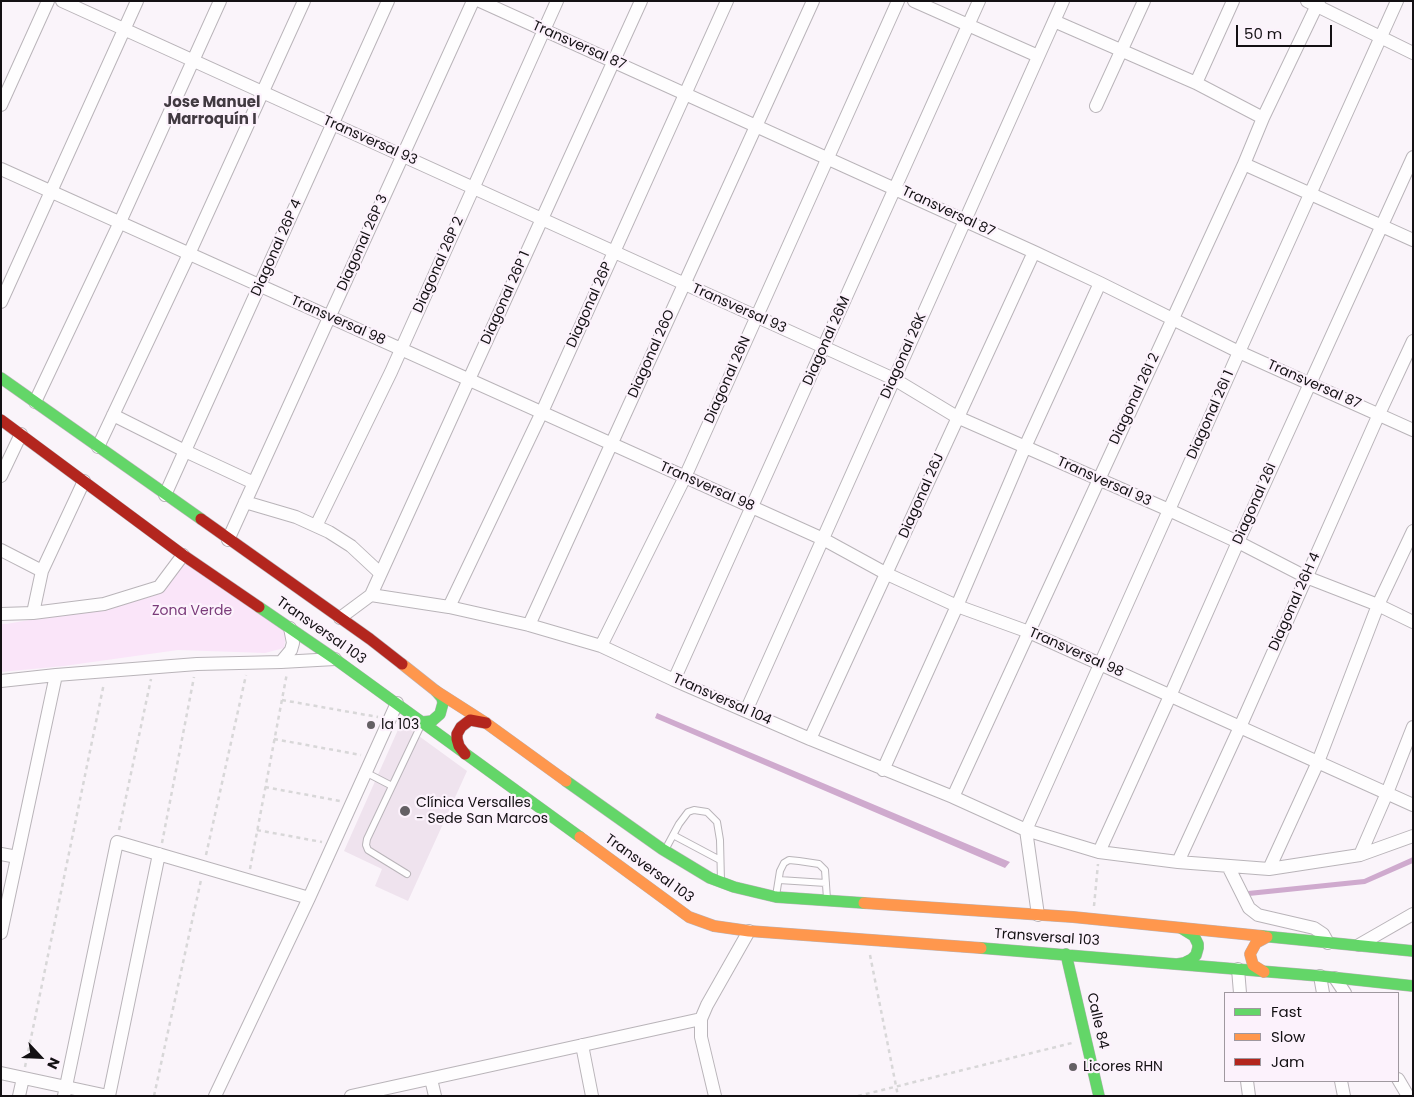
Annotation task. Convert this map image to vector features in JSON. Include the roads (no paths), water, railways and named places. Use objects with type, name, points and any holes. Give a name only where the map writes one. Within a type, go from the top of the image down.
[{"type":"street","points":[[1,105],[48,1]]},
{"type":"street","name":"Transversal 93","points":[[62,1],[894,379],[957,417],[1169,510],[1238,542],[1306,577],[1378,605],[1413,622]]},
{"type":"street","points":[[1,302],[137,1]]},
{"type":"street","points":[[35,402],[120,222],[220,1]]},
{"type":"street","points":[[98,447],[189,254],[304,1]]},
{"type":"street","name":"Diagonal 26P 4","points":[[165,495],[388,1]]},
{"type":"street","name":"Diagonal 26P 3","points":[[228,540],[473,1]]},
{"type":"street","name":"Transversal 87","points":[[480,1],[965,220],[1100,283],[1239,352],[1413,430]]},
{"type":"street","name":"Diagonal 26P 2","points":[[316,526],[401,349],[557,1]]},
{"type":"street","name":"Diagonal 26P 1","points":[[371,595],[641,1]]},
{"type":"street","name":"Diagonal 26P","points":[[449,607],[542,412],[727,1]]},
{"type":"street","name":"Diagonal 26O","points":[[529,625],[813,1]]},
{"type":"street","name":"Diagonal 26N","points":[[601,646],[685,477],[898,1]]},
{"type":"street","points":[[914,1],[1038,56]]},
{"type":"street","name":"Diagonal 26M","points":[[674,680],[979,1]]},
{"type":"street","name":"Diagonal 26K","points":[[746,711],[1063,1]]},
{"type":"street","points":[[1096,106],[1144,1]]},
{"type":"street","points":[[1196,83],[1233,1]]},
{"type":"street","name":"Diagonal 26I 1","points":[[1026,830],[1397,1]]},
{"type":"street","points":[[1314,3],[1413,53]]},
{"type":"street","name":"Diagonal 26I 2","points":[[953,797],[1244,164],[1314,3]]},
{"type":"street","points":[[1054,21],[1196,83],[1263,118]]},
{"type":"street","name":"Diagonal 26I","points":[[1099,852],[1413,157]]},
{"type":"street","points":[[1244,164],[1413,240]]},
{"type":"street","name":"Transversal 98","points":[[1,169],[823,539],[887,574],[957,606],[1029,632],[1413,805]]},
{"type":"street","name":"Diagonal 26J","points":[[810,739],[1034,252]]},
{"type":"street","points":[[883,770],[957,606],[1025,447],[1100,283]]},
{"type":"street","name":"Diagonal 26H 4","points":[[1178,862],[1413,341]]},
{"type":"street","name":"Transversal 103","points":[[1,378],[370,639],[436,691],[486,723],[665,851],[710,878],[734,887],[776,897],[1038,915],[1413,951]]},
{"type":"street","points":[[113,415],[254,483]]},
{"type":"street","name":"Transversal 103","points":[[1,420],[183,555],[334,658],[689,916],[714,926],[749,930],[1066,954],[1413,986]]},
{"type":"street","points":[[1,476],[21,434]]},
{"type":"street","points":[[33,613],[42,571],[84,481]]},
{"type":"street","points":[[245,502],[296,517],[329,532],[351,546],[380,573]]},
{"type":"street","points":[[1269,869],[1318,762],[1378,605],[1413,531]]},
{"type":"street","points":[[1,550],[42,571]]},
{"type":"street","points":[[1,614],[33,613],[104,604],[159,587],[183,555]]},
{"type":"street","points":[[340,618],[371,595]]},
{"type":"street","name":"Transversal 104","points":[[371,595],[449,607],[529,625],[601,646],[810,739],[953,797],[1026,830],[1099,852]]},
{"type":"street","points":[[285,662],[293,642],[290,628]]},
{"type":"street","points":[[1,681],[197,664],[285,662],[334,658]]},
{"type":"street","points":[[1,934],[56,675]]},
{"type":"street","points":[[422,722],[432,721],[440,714],[443,703],[442,698],[436,691]]},
{"type":"street","points":[[215,1096],[397,703]]},
{"type":"street","points":[[465,754],[459,746],[457,739],[457,734],[461,727],[470,720],[486,723]]},
{"type":"street","points":[[1360,855],[1413,727]]},
{"type":"street","points":[[1026,830],[1038,915]]},
{"type":"street","points":[[1099,852],[1178,862],[1269,869],[1360,855],[1413,836]]},
{"type":"street","points":[[65,1091],[117,842],[308,898]]},
{"type":"street","points":[[1,854],[17,857]]},
{"type":"street","points":[[1,1073],[65,1091],[108,1096],[160,854]]},
{"type":"street","points":[[1228,866],[1249,908],[1258,915],[1314,928],[1322,934],[1328,943]]},
{"type":"street","points":[[1359,946],[1413,914]]},
{"type":"street","points":[[1178,964],[1184,963],[1196,955],[1198,948],[1194,936],[1181,928]]},
{"type":"street","points":[[715,1096],[701,1037],[701,1019],[749,930]]},
{"type":"street","points":[[1264,972],[1253,965],[1250,954],[1256,943],[1267,937]]},
{"type":"street","name":"Calle 84","points":[[1066,954],[1099,1096]]},
{"type":"street","points":[[1238,969],[1240,992]]},
{"type":"street","points":[[1320,976],[1324,992]]},
{"type":"street","points":[[1335,978],[1344,992]]},
{"type":"street","points":[[351,1096],[701,1019]]},
{"type":"street","points":[[582,1045],[592,1096]]},
{"type":"street","points":[[19,1096],[23,1078]]},
{"type":"street","points":[[431,1079],[435,1096]]},
{"type":"street","points":[[1399,1081],[1408,1096]]},
{"type":"street","points":[[1248,1082],[1249,1096]]},
{"type":"street","points":[[1341,1082],[1344,1096]]},
{"type":"lane","points":[[407,874],[368,850],[366,845],[367,839],[422,722]]},
{"type":"lane","points":[[365,772],[392,786]]},
{"type":"lane","points":[[665,851],[688,812],[694,810],[707,812],[717,822],[720,840],[721,882]]},
{"type":"lane","points":[[673,835],[720,860]]},
{"type":"lane","points":[[776,897],[780,871],[784,863],[789,860],[819,864],[824,870],[827,901]]},
{"type":"lane","points":[[779,880],[826,883]]},
{"type":"place","name":"la 103","points":[[371,725]]},
{"type":"place","name":"Clínica Versalles - Sede San Marcos","points":[[405,811]]},
{"type":"place","name":"Licores RHN","points":[[1073,1067]]},
{"type":"district","name":"Jose Manuel Marroquín I","points":[[212,112]]},
{"type":"park label","name":"Zona Verde","points":[[192,611]]}]
